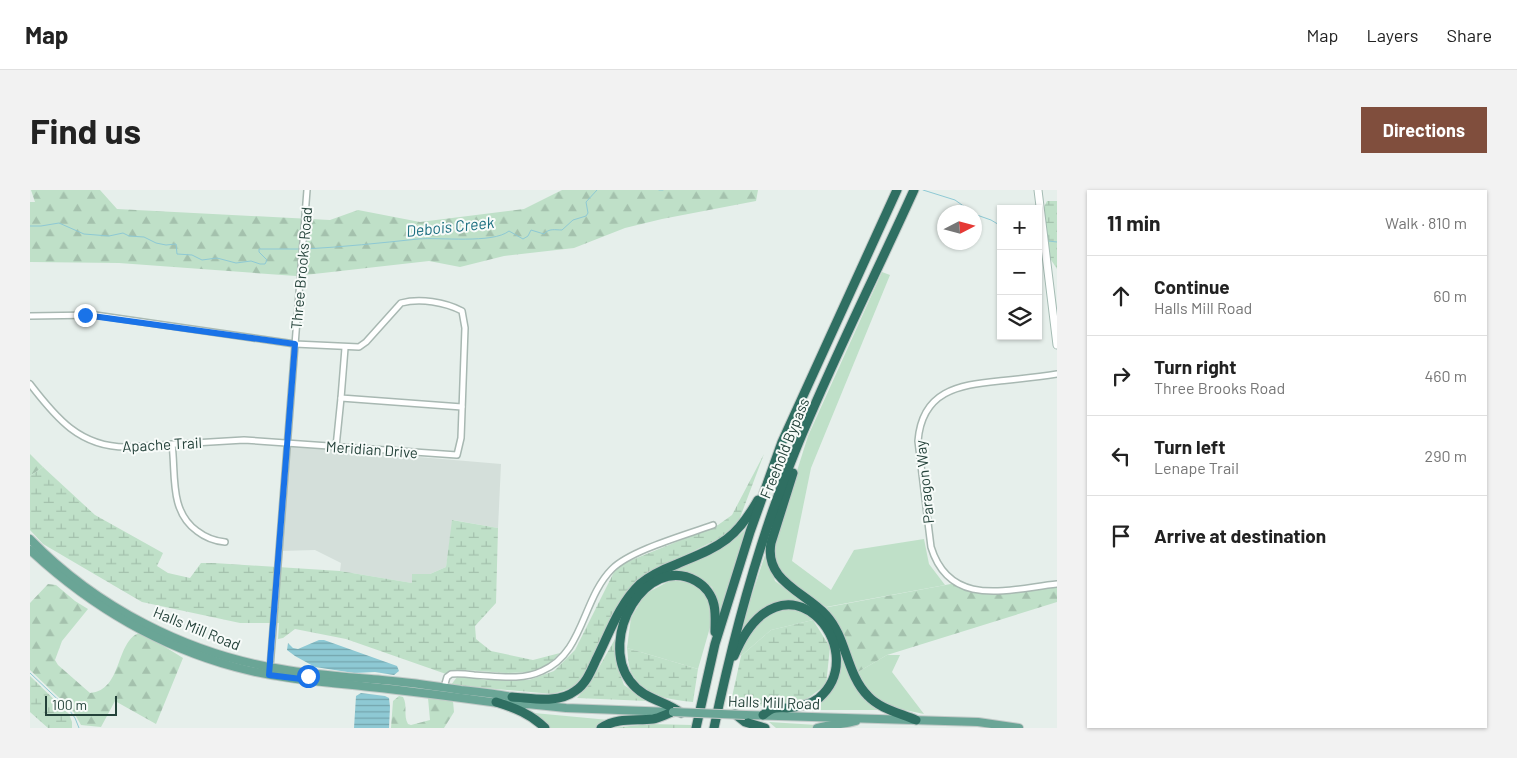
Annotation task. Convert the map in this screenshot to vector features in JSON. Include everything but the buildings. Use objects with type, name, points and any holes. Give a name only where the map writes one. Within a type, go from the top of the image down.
[{"type":"highway","name":"Freehold Bypass","points":[[696,728],[715,644],[769,480],[793,416],[896,190]]},
{"type":"highway","name":"Freehold Bypass","points":[[714,728],[724,679],[747,590],[779,495],[816,404],[914,190]]},
{"type":"highway","points":[[816,404],[770,543],[770,560],[775,572],[783,582],[819,609],[830,620],[856,679],[866,694],[880,705],[916,720]]},
{"type":"highway","points":[[512,697],[559,698],[577,690],[587,678],[631,594],[652,576],[715,547],[730,537],[740,527],[769,480]]},
{"type":"highway","points":[[676,710],[652,700],[638,690],[628,678],[622,665],[619,650],[620,632],[634,601],[648,588],[664,579],[680,576],[694,580],[707,591],[714,602],[716,614],[715,644]]},
{"type":"highway","points":[[724,679],[744,635],[756,620],[766,612],[781,606],[793,606],[810,611],[819,618],[831,636],[835,650],[835,666],[827,688],[819,698],[808,704],[789,708],[773,708],[762,715]]},
{"type":"highway","points":[[496,702],[526,714],[545,728]]},
{"type":"highway","points":[[601,728],[610,723],[623,720],[653,719],[676,710]]},
{"type":"highway","points":[[735,714],[765,728]]},
{"type":"main road","name":"Halls Mill Road","points":[[30,539],[79,582],[130,615],[174,637],[206,650],[269,671],[301,679],[520,706],[527,704],[566,708],[676,710],[735,714]]},
{"type":"main road","name":"Halls Mill Road","points":[[30,550],[78,590],[126,622],[197,655],[235,667],[331,675],[444,688],[512,697],[521,699],[527,704]]},
{"type":"main road","points":[[301,679],[303,677],[326,678],[331,675]]},
{"type":"main road","name":"Halls Mill Road","points":[[744,718],[762,715],[978,722],[1019,728]]},
{"type":"main road","points":[[817,728],[827,725],[845,725],[863,719]]},
{"type":"street","name":"Three Brooks Road","points":[[269,671],[308,190]]},
{"type":"street","points":[[1038,190],[1057,345]]},
{"type":"street","points":[[30,316],[95,315],[295,344],[345,348],[359,347],[366,342],[401,303],[409,301],[449,304],[462,311],[465,328],[462,407],[341,398]]},
{"type":"street","points":[[336,447],[345,348]]},
{"type":"street","name":"Paragon Way","points":[[1057,374],[980,383],[950,390],[938,399],[926,414],[921,424],[918,441],[931,547],[936,560],[949,577],[966,588],[984,592],[1057,584]]},
{"type":"street","name":"Apache Trail","points":[[30,384],[62,422],[78,435],[99,444],[118,447],[236,440],[288,443]]},
{"type":"street","name":"Meridian Drive","points":[[288,443],[456,455],[461,438],[462,407]]},
{"type":"street","points":[[172,444],[176,498],[182,515],[191,527],[207,538],[225,542]]},
{"type":"street","points":[[444,688],[447,677],[451,674],[518,677],[536,674],[551,667],[571,647],[600,586],[616,566],[634,554],[713,525]]},
{"type":"shaded area","points":[[289,446],[501,464],[498,528],[453,520],[446,567],[430,574],[412,574],[412,583],[340,571],[341,563],[315,550],[280,551]]},
{"type":"green space","points":[[31,190],[100,190],[117,209],[330,220],[358,210],[420,222],[524,209],[562,190],[758,190],[756,201],[625,228],[574,248],[504,256],[460,267],[429,261],[296,276],[119,263],[30,262],[30,202],[35,202]]},
{"type":"green space","points":[[1047,201],[1057,201],[1057,269],[1044,249],[1042,211]]},
{"type":"green space","points":[[882,272],[890,275],[811,468],[792,561],[831,590],[854,550],[924,539],[929,564],[945,585],[826,607],[787,581],[775,563],[773,547],[808,436]]},
{"type":"green space","points":[[30,454],[43,467],[30,476]]},
{"type":"green space","points":[[764,454],[738,523],[722,537],[645,575],[619,602],[593,661],[574,687],[553,694],[451,685],[457,677],[488,680],[529,680],[554,671],[575,650],[617,566],[718,525],[732,515]]},
{"type":"green space","points":[[43,467],[95,515],[163,553],[157,566],[168,573],[190,578],[201,563],[214,563],[340,571],[412,583],[412,574],[430,574],[446,567],[452,520],[498,528],[496,603],[475,626],[476,639],[491,651],[533,660],[560,653],[549,664],[533,672],[506,673],[465,670],[446,674],[346,639],[295,629],[283,638],[278,639],[279,623],[240,623],[142,602],[43,544],[30,530],[30,476]]},
{"type":"green space","points":[[745,530],[721,614],[712,587],[689,573],[671,570],[729,544]]},
{"type":"green space","points":[[766,552],[775,581],[805,603],[777,603],[755,616],[740,631]]},
{"type":"green space","points":[[671,580],[692,583],[704,590],[711,605],[713,617],[698,669],[627,648],[631,618],[645,594]]},
{"type":"green space","points":[[956,583],[984,592],[1057,585],[1057,602],[887,655],[858,672],[842,632],[823,608]]},
{"type":"green space","points":[[48,584],[56,585],[88,609],[62,641],[55,660],[58,665],[90,693],[101,690],[109,683],[126,645],[132,637],[141,632],[183,658],[156,724],[115,701],[101,727],[81,725],[73,711],[30,670],[30,603]]},
{"type":"green space","points":[[786,608],[806,611],[813,615],[813,620],[771,630],[741,656],[739,653],[758,625],[770,615]]},
{"type":"green space","points":[[813,620],[830,647],[826,685],[797,706],[730,706],[741,656],[771,630]]},
{"type":"green space","points":[[615,639],[617,665],[624,685],[647,701],[577,698],[590,683]]},
{"type":"green space","points":[[841,647],[852,679],[881,710],[803,710],[827,697],[838,680]]},
{"type":"green space","points":[[627,648],[698,669],[693,702],[665,698],[649,692],[636,680],[631,672]]},
{"type":"green space","points":[[887,655],[900,655],[892,672],[924,714],[895,708],[869,692],[858,672]]},
{"type":"green space","points":[[30,676],[69,714],[72,728],[48,728],[30,712]]},
{"type":"green space","points":[[399,696],[403,697],[407,721],[411,725],[430,720],[428,698],[453,701],[454,712],[444,728],[391,728],[393,701]]},
{"type":"green space","points":[[534,713],[609,720],[601,728],[547,728]]},
{"type":"green space","points":[[769,722],[817,725],[814,728],[776,728]]},
{"type":"green space","points":[[649,724],[692,725],[691,728],[612,728]]},
{"type":"water","points":[[319,640],[324,640],[397,666],[399,671],[394,675],[375,672],[354,673],[315,667],[287,650],[288,643],[293,648],[298,649]]},
{"type":"water","points":[[361,693],[389,698],[389,728],[354,728],[356,696]]},
{"type":"waterway","name":"Debois Creek","points":[[305,249],[418,239],[479,239],[501,235],[509,231],[523,239],[528,236],[531,230],[544,234],[550,230],[562,230],[573,220],[586,216],[588,213],[586,202],[597,190]]},
{"type":"waterway","name":"Debois Creek","points":[[923,190],[955,200],[962,205]]},
{"type":"waterway","name":"Debois Creek","points":[[982,217],[997,224]]},
{"type":"waterway","name":"Debois Creek","points":[[30,226],[59,223],[84,234],[109,236],[123,233],[129,236],[144,237],[156,243],[176,244],[177,254],[192,255],[202,260],[217,258],[236,263],[251,261],[265,264],[267,260],[259,252],[259,249],[300,249]]},
{"type":"waterway","name":"Debois Creek","points":[[1048,241],[1057,242]]},
{"type":"waterway","points":[[30,673],[70,711],[79,728]]},
{"type":"route","points":[[85,315],[295,344],[269,675],[301,679],[308,676]]}]
